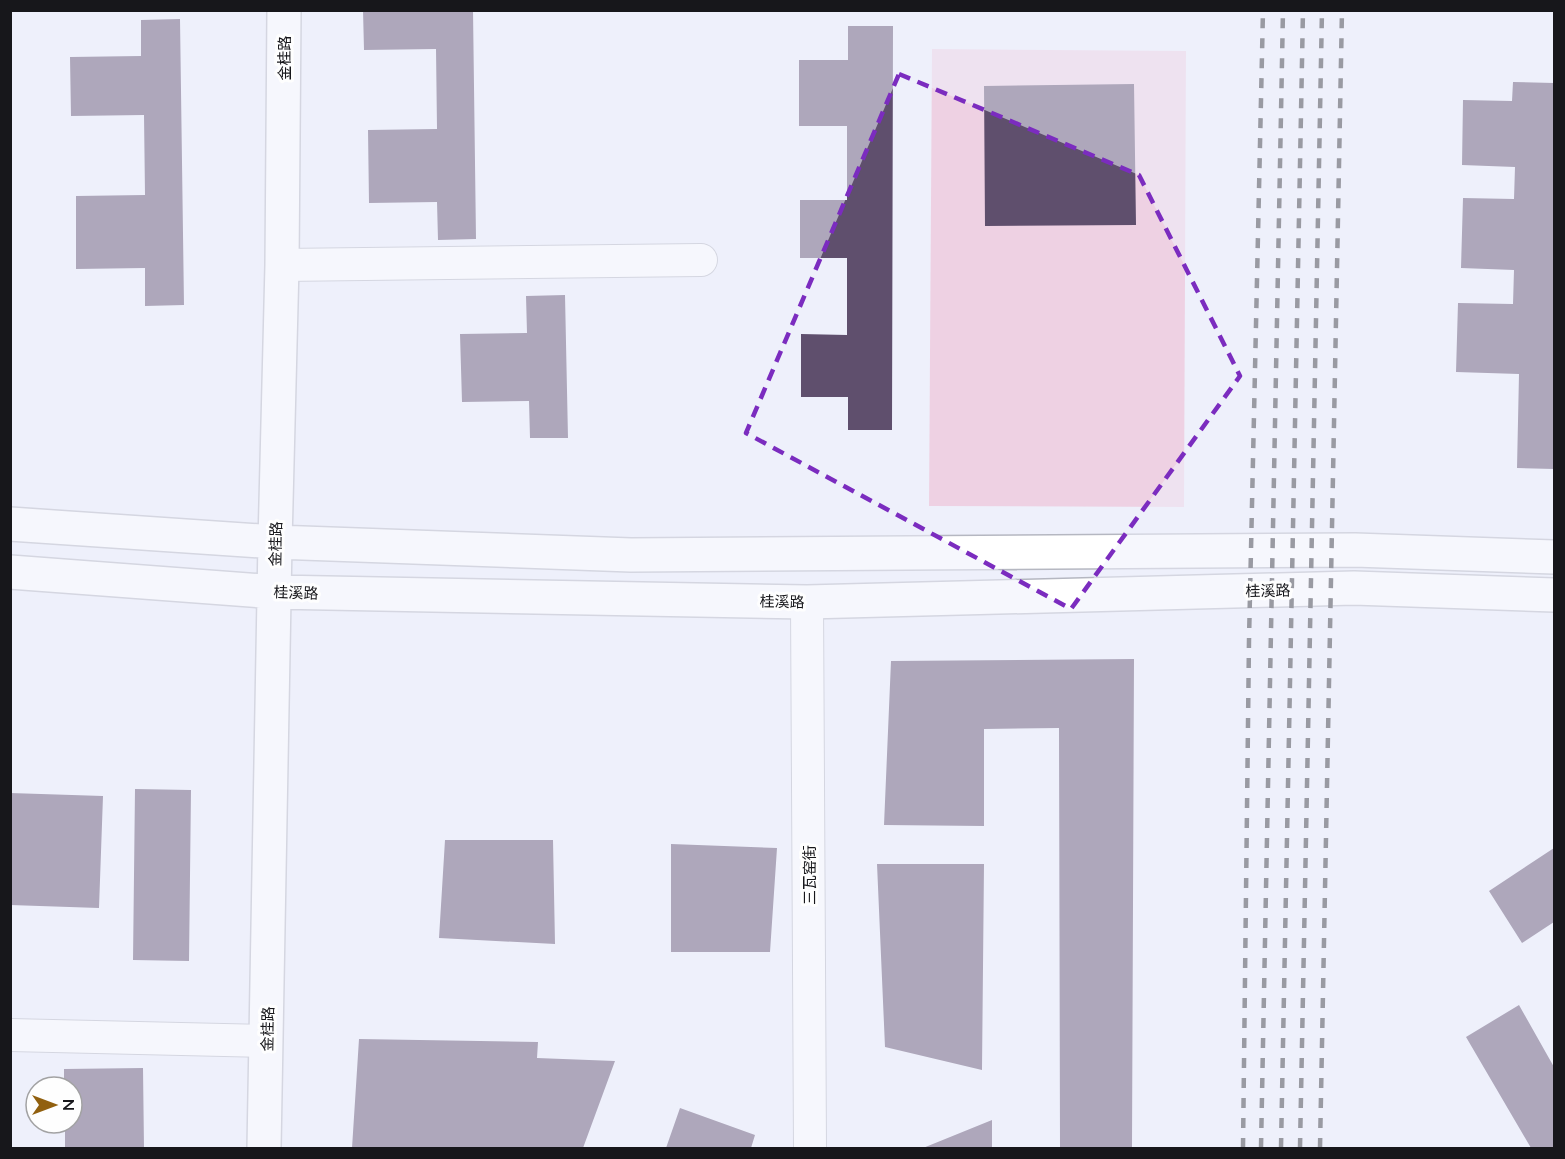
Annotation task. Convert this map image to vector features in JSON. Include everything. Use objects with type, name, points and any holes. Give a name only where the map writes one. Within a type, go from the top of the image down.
[{"type":"main road","name":"金桂路","points":[[264,1149],[282,265],[284,10]]},
{"type":"main road","points":[[10,524],[275,542],[631,555],[1355,550],[1554,557]]},
{"type":"main road","name":"桂溪路","points":[[10,572],[275,592],[807,602],[1354,588],[1554,595]]},
{"type":"street","points":[[282,265],[701,260]]},
{"type":"street","name":"三瓦窑街","points":[[807,602],[810,1149]]},
{"type":"street","points":[[10,1035],[266,1041]]},
{"type":"highlighted area","points":[[899,74],[1139,175],[1240,376],[1071,609],[746,433]]},
{"type":"shaded area","points":[[932,49],[1186,51],[1184,507],[929,506]]},
{"type":"building","points":[[363,10],[473,10],[476,239],[438,240],[437,202],[369,203],[368,130],[437,129],[436,49],[364,50]]},
{"type":"building","points":[[180,19],[184,305],[145,306],[145,268],[76,269],[76,196],[145,195],[144,115],[71,116],[70,57],[141,56],[141,20]]},
{"type":"building","points":[[848,26],[893,26],[892,430],[848,430],[848,397],[801,397],[801,334],[847,335],[847,258],[800,258],[800,200],[847,200],[847,126],[799,126],[799,60],[848,60]]},
{"type":"building","points":[[1513,82],[1554,83],[1554,469],[1517,468],[1519,374],[1456,372],[1458,303],[1513,304],[1514,270],[1461,268],[1463,198],[1514,199],[1515,167],[1462,165],[1463,100],[1512,101]]},
{"type":"building","points":[[1134,84],[1136,225],[985,226],[984,86]]},
{"type":"building","points":[[565,295],[568,438],[530,438],[529,401],[462,402],[460,334],[527,333],[526,296]]},
{"type":"building","points":[[1134,659],[1132,1148],[1060,1148],[1059,728],[984,729],[984,826],[884,825],[891,661]]},
{"type":"building","points":[[135,789],[191,790],[189,961],[133,960]]},
{"type":"building","points":[[10,793],[103,796],[99,908],[10,905]]},
{"type":"building","points":[[445,840],[553,840],[555,944],[439,938]]},
{"type":"building","points":[[671,844],[777,848],[770,952],[671,952]]},
{"type":"building","points":[[1554,848],[1554,922],[1522,943],[1489,891]]},
{"type":"building","points":[[877,864],[984,864],[982,1070],[885,1047]]},
{"type":"building","points":[[1519,1005],[1554,1067],[1554,1148],[1531,1148],[1466,1037]]},
{"type":"building","points":[[359,1039],[538,1042],[537,1058],[615,1061],[583,1148],[352,1148]]},
{"type":"building","points":[[143,1068],[144,1148],[65,1148],[65,1135],[84,1135],[84,1075],[64,1075],[64,1069]]},
{"type":"building","points":[[680,1108],[755,1135],[751,1148],[666,1148]]},
{"type":"building","points":[[992,1120],[992,1148],[923,1148]]},
{"type":"railway","points":[[1243,1148],[1249,640],[1263,10]]},
{"type":"railway","points":[[1261,1148],[1283,10]]},
{"type":"railway","points":[[1281,1148],[1303,10]]},
{"type":"railway","points":[[1300,1148],[1322,10]]},
{"type":"railway","points":[[1320,1148],[1342,10]]}]
